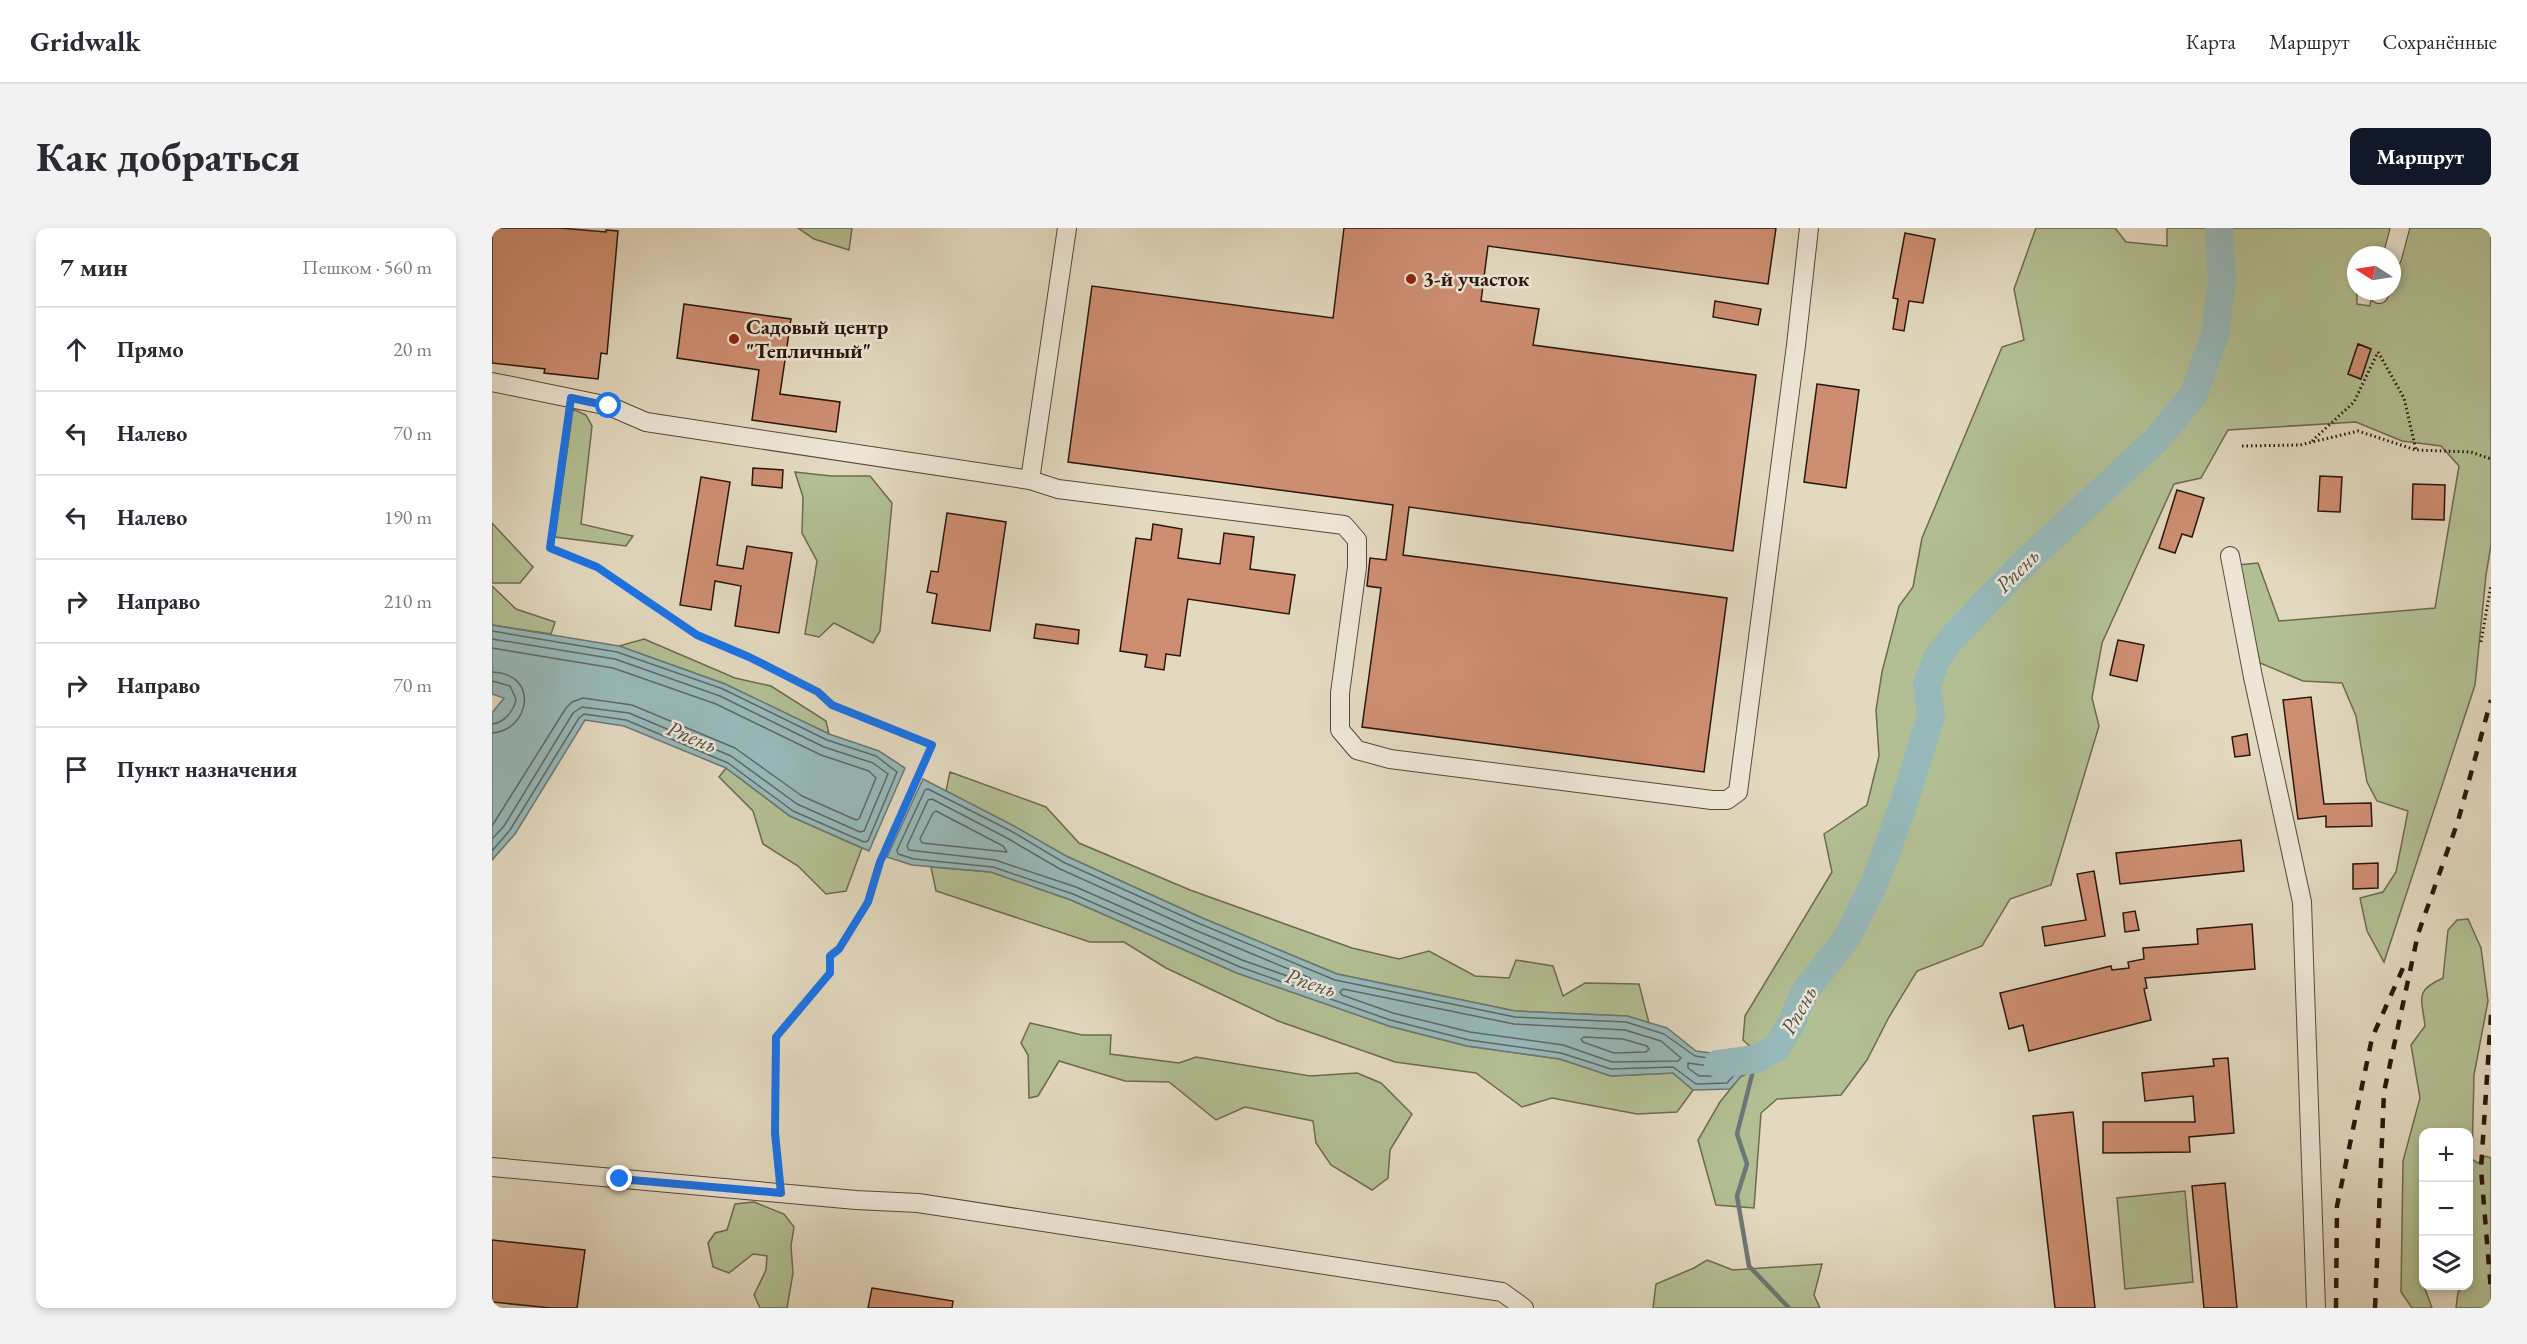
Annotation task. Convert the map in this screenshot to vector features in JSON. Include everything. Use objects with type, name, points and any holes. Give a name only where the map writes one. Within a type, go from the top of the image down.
[{"type":"lane","points":[[1030,480],[1066,228]]},
{"type":"lane","points":[[492,382],[609,406],[646,422],[1030,480],[1058,489],[1344,525],[1357,540],[1357,567],[1340,693],[1340,730],[1357,750],[1390,759],[1701,799],[1727,800],[1738,792],[1809,228]]},
{"type":"lane","points":[[2395,246],[2400,228]]},
{"type":"lane","points":[[2230,556],[2253,677],[2302,902],[2316,1308]]},
{"type":"lane","points":[[492,1167],[918,1203],[1502,1292],[1524,1308]]},
{"type":"path","points":[[2310,443],[2354,402],[2378,352],[2404,398],[2416,450]]},
{"type":"path","points":[[571,398],[550,548],[597,567],[697,635],[749,657],[818,692],[832,705],[932,745],[880,862],[868,902],[839,949],[830,956],[830,973],[776,1037],[775,1133],[781,1193]]},
{"type":"path","points":[[2242,446],[2300,445],[2358,431],[2416,450],[2471,452],[2491,459]]},
{"type":"path","points":[[2481,642],[2491,585]]},
{"type":"green space","points":[[798,228],[852,228],[849,250],[814,239]]},
{"type":"green space","points":[[2036,228],[2115,228],[2126,242],[2167,246],[2167,228],[2491,228],[2491,545],[2475,685],[2384,962],[2367,931],[2360,898],[2383,892],[2396,872],[2408,811],[2377,801],[2367,782],[2356,716],[2342,683],[2303,681],[2260,663],[2238,565],[2258,563],[2279,621],[2435,608],[2459,466],[2441,446],[2402,441],[2356,422],[2228,430],[2201,478],[2174,484],[2102,643],[2092,698],[2099,726],[2051,885],[2010,899],[1982,946],[1917,971],[1889,1017],[1867,1060],[1841,1095],[1777,1099],[1761,1113],[1754,1208],[1716,1205],[1698,1140],[1720,1102],[1740,1077],[1768,1063],[1743,1040],[1745,1016],[1832,872],[1824,834],[1867,805],[1879,756],[1876,710],[1882,672],[1899,606],[1913,587],[1922,538],[2002,347],[2024,340],[2014,289]],"holes":[[[2359,344],[2371,349],[2360,379],[2348,374]]]},
{"type":"green space","points":[[573,409],[586,415],[592,426],[581,524],[633,536],[626,546],[555,537]]},
{"type":"green space","points":[[795,472],[831,476],[870,476],[892,503],[880,631],[873,643],[834,623],[819,637],[805,634],[817,561],[802,533],[803,497]]},
{"type":"green space","points":[[492,523],[533,567],[520,583],[492,583]]},
{"type":"green space","points":[[492,586],[516,609],[555,622],[551,634],[492,625]]},
{"type":"green space","points":[[644,639],[735,678],[771,686],[826,721],[829,734],[725,684],[619,646]]},
{"type":"green space","points":[[726,768],[790,816],[862,848],[846,891],[826,894],[798,866],[763,844],[753,811],[719,777]]},
{"type":"green space","points":[[950,772],[1046,807],[1079,843],[1190,890],[1352,948],[1399,959],[1429,951],[1475,976],[1509,978],[1516,960],[1553,966],[1563,996],[1585,983],[1639,984],[1649,1023],[1627,1016],[1515,1011],[1337,974],[1200,917],[1066,856],[946,791]]},
{"type":"green space","points":[[931,867],[991,872],[1071,900],[1237,973],[1389,1026],[1467,1046],[1560,1059],[1611,1076],[1673,1073],[1693,1090],[1677,1112],[1637,1114],[1552,1098],[1522,1107],[1476,1073],[1395,1062],[1278,1021],[1166,968],[1124,942],[1090,942],[936,891]]},
{"type":"green space","points":[[2468,919],[2481,948],[2488,1001],[2474,1075],[2473,1128],[2419,1128],[2419,1290],[2425,1290],[2432,1308],[2412,1308],[2401,1292],[2403,1161],[2420,1098],[2411,1045],[2425,1026],[2422,996],[2428,987],[2443,978],[2448,930],[2457,920]]},
{"type":"green space","points":[[1030,1023],[1082,1035],[1111,1035],[1110,1054],[1179,1063],[1196,1057],[1310,1076],[1357,1073],[1381,1083],[1412,1114],[1390,1150],[1388,1178],[1372,1190],[1331,1165],[1316,1143],[1313,1121],[1245,1107],[1216,1120],[1169,1082],[1125,1081],[1059,1061],[1038,1096],[1029,1098],[1028,1055],[1021,1043]]},
{"type":"green space","points":[[2486,1156],[2491,1158],[2491,1308],[2456,1308],[2458,1292],[2473,1290],[2473,1160],[2478,1163]]},
{"type":"green space","points":[[2185,1191],[2193,1282],[2125,1289],[2117,1198]]},
{"type":"green space","points":[[754,1202],[784,1214],[794,1227],[791,1246],[793,1273],[787,1308],[760,1308],[754,1295],[766,1270],[767,1256],[753,1254],[729,1273],[713,1267],[708,1243],[715,1233],[727,1230],[735,1204]]},
{"type":"green space","points":[[1707,1260],[1733,1270],[1822,1264],[1814,1295],[1820,1308],[1653,1308],[1656,1284]]},
{"type":"water","points":[[492,625],[619,646],[725,684],[829,734],[879,751],[905,768],[869,851],[790,816],[726,768],[624,726],[585,720],[515,834],[492,860],[492,713],[504,698],[492,694]]},
{"type":"water","points":[[923,779],[1066,856],[1200,917],[1337,974],[1515,1011],[1627,1016],[1667,1028],[1696,1051],[1756,1059],[1730,1089],[1693,1090],[1673,1073],[1611,1076],[1560,1059],[1467,1046],[1389,1026],[1237,973],[1071,900],[991,872],[912,865],[887,857]]},
{"type":"building","points":[[492,228],[618,231],[607,354],[601,353],[598,379],[544,373],[545,369],[492,363]]},
{"type":"building","points":[[1344,228],[1776,228],[1768,284],[1488,246],[1481,301],[1539,309],[1533,345],[1756,375],[1733,551],[1409,507],[1403,555],[1727,598],[1704,772],[1362,727],[1381,588],[1367,586],[1370,558],[1386,560],[1393,505],[1068,462],[1092,286],[1333,318]]},
{"type":"building","points":[[1905,233],[1935,239],[1923,303],[1909,301],[1904,331],[1893,329],[1898,299],[1893,298]]},
{"type":"building","points":[[1715,301],[1761,309],[1758,325],[1713,317]]},
{"type":"building","name":"Садовый центр \"Тепличный\"","points":[[684,304],[791,319],[780,394],[840,402],[836,432],[752,420],[759,370],[677,358]]},
{"type":"building","points":[[2358,344],[2371,349],[2361,379],[2348,374]]},
{"type":"building","points":[[1817,384],[1859,390],[1846,488],[1804,482]]},
{"type":"building","points":[[753,468],[783,470],[782,488],[752,485]]},
{"type":"building","points":[[2320,476],[2342,477],[2340,512],[2318,511]]},
{"type":"building","points":[[701,477],[730,482],[717,565],[743,569],[747,546],[792,553],[779,633],[735,626],[741,586],[715,581],[711,610],[680,605]]},
{"type":"building","points":[[2413,484],[2445,485],[2444,520],[2412,519]]},
{"type":"building","points":[[2177,490],[2204,498],[2192,537],[2182,534],[2175,553],[2159,548]]},
{"type":"building","points":[[947,513],[1006,522],[990,631],[932,623],[937,594],[927,592],[931,571],[938,572]]},
{"type":"building","points":[[1153,524],[1182,529],[1178,558],[1220,564],[1224,533],[1254,537],[1250,569],[1295,575],[1289,614],[1188,599],[1180,656],[1166,654],[1164,670],[1145,667],[1147,655],[1120,651],[1136,538],[1151,540]]},
{"type":"building","points":[[1036,624],[1079,630],[1078,644],[1034,638]]},
{"type":"building","points":[[2118,640],[2144,645],[2137,681],[2110,675]]},
{"type":"building","points":[[2311,697],[2324,804],[2371,803],[2372,826],[2326,827],[2326,816],[2298,819],[2283,700]]},
{"type":"building","points":[[2247,734],[2250,755],[2235,757],[2232,737]]},
{"type":"building","points":[[2241,840],[2244,871],[2120,884],[2116,853]]},
{"type":"building","points":[[2378,863],[2378,888],[2353,889],[2353,864]]},
{"type":"building","points":[[2094,871],[2105,936],[2045,946],[2042,927],[2086,920],[2077,874]]},
{"type":"building","points":[[2135,911],[2139,930],[2125,932],[2123,913]]},
{"type":"building","points":[[2252,924],[2255,969],[2145,978],[2147,988],[2144,989],[2151,1020],[2029,1051],[2023,1025],[2009,1029],[2000,993],[2111,966],[2112,970],[2129,968],[2128,962],[2144,959],[2143,948],[2198,944],[2197,929]]},
{"type":"building","points":[[2228,1058],[2234,1133],[2189,1137],[2190,1152],[2103,1153],[2103,1122],[2195,1122],[2193,1096],[2145,1101],[2142,1073],[2214,1066],[2213,1059]]},
{"type":"building","points":[[2073,1112],[2095,1308],[2055,1308],[2033,1116]]},
{"type":"building","points":[[2225,1183],[2237,1308],[2204,1308],[2192,1186]]},
{"type":"building","points":[[492,1240],[585,1250],[577,1308],[551,1308],[492,1302]]},
{"type":"building","points":[[872,1288],[953,1301],[952,1308],[868,1308]]},
{"type":"waterway","name":"Рпень","points":[[1718,1064],[1756,1059],[1776,1048],[1791,1024],[1804,993],[1848,936],[1875,882],[1904,803],[1931,716],[1927,685],[1937,658],[1953,637],[2017,570],[2157,439],[2194,394],[2215,334],[2222,280],[2219,228]]},
{"type":"waterway","points":[[1756,1059],[1737,1134],[1747,1164],[1737,1196],[1749,1266],[1789,1308]]},
{"type":"railway","points":[[2375,1308],[2384,1092],[2418,934],[2458,821],[2491,700]]},
{"type":"railway","points":[[2336,1308],[2337,1206],[2372,1038],[2407,959]]},
{"type":"railway","points":[[2491,1015],[2481,1169],[2491,1291]]},
{"type":"place","name":"3-й участок","points":[[1411,279]]},
{"type":"place","name":"Садовый центр \"Тепличный\"","points":[[734,339]]},
{"type":"route","points":[[609,406],[571,398],[550,548],[597,567],[697,635],[749,657],[818,692],[832,705],[932,745],[880,862],[868,902],[839,949],[830,956],[830,973],[776,1037],[775,1133],[781,1193],[620,1179]]}]
